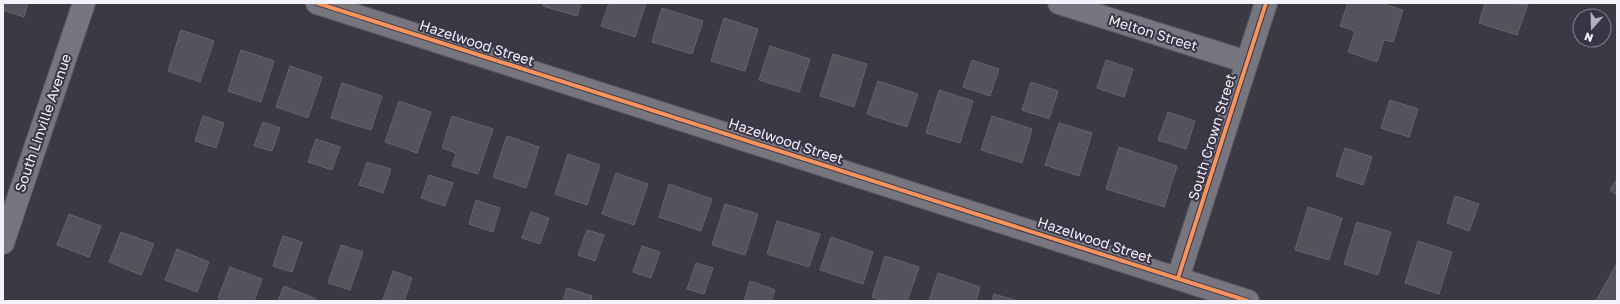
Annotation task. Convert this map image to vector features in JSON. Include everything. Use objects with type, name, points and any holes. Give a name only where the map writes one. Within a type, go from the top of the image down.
[{"type":"street","name":"South Linville Avenue","points":[[3,243],[84,3]]},
{"type":"street","name":"Hazelwood Street","points":[[317,3],[1248,301]]},
{"type":"street","name":"Melton Street","points":[[1058,3],[1247,62]]},
{"type":"street","name":"South Crown Street","points":[[1178,278],[1266,3]]},
{"type":"building","points":[[3,3],[28,3],[24,17],[3,10]]},
{"type":"building","points":[[544,3],[581,3],[577,16],[543,6]]},
{"type":"building","points":[[609,3],[646,3],[635,37],[601,26]]},
{"type":"building","points":[[1348,3],[1381,3],[1403,10],[1393,42],[1384,40],[1377,62],[1348,52],[1355,31],[1340,26]]},
{"type":"building","points":[[1485,3],[1528,4],[1517,35],[1479,23]]},
{"type":"building","points":[[662,8],[703,21],[692,54],[652,42]]},
{"type":"building","points":[[724,18],[758,29],[745,71],[711,61]]},
{"type":"building","points":[[181,30],[214,41],[200,82],[168,71]]},
{"type":"building","points":[[770,46],[810,59],[799,92],[759,80]]},
{"type":"building","points":[[241,50],[274,61],[261,102],[228,91]]},
{"type":"building","points":[[833,54],[867,64],[854,107],[820,96]]},
{"type":"building","points":[[972,60],[999,69],[990,96],[963,87]]},
{"type":"building","points":[[1106,60],[1133,69],[1124,97],[1097,88]]},
{"type":"building","points":[[290,66],[322,77],[308,118],[276,107]]},
{"type":"building","points":[[878,81],[918,94],[907,127],[867,114]]},
{"type":"building","points":[[1031,82],[1058,91],[1049,119],[1022,110]]},
{"type":"building","points":[[342,83],[382,96],[371,130],[331,118]]},
{"type":"building","points":[[939,90],[973,101],[960,143],[926,133]]},
{"type":"building","points":[[1390,100],[1418,109],[1409,137],[1381,128]]},
{"type":"building","points":[[399,101],[431,112],[417,153],[385,142]]},
{"type":"building","points":[[1168,112],[1195,121],[1186,149],[1158,140]]},
{"type":"building","points":[[203,116],[224,123],[216,148],[195,141]]},
{"type":"building","points":[[452,116],[493,129],[478,174],[452,166],[456,153],[442,148]]},
{"type":"building","points":[[992,116],[1032,129],[1022,163],[981,150]]},
{"type":"building","points":[[263,122],[280,128],[272,151],[254,146]]},
{"type":"building","points":[[1059,123],[1092,133],[1079,176],[1045,165]]},
{"type":"building","points":[[507,136],[539,147],[526,188],[493,177]]},
{"type":"building","points":[[316,139],[340,147],[332,170],[308,162]]},
{"type":"building","points":[[1119,147],[1177,166],[1164,207],[1106,189]]},
{"type":"building","points":[[1345,148],[1372,157],[1363,185],[1336,176]]},
{"type":"building","points":[[568,154],[600,165],[587,205],[555,194]]},
{"type":"building","points":[[367,162],[391,169],[383,193],[359,185]]},
{"type":"building","points":[[616,173],[648,184],[634,225],[602,214]]},
{"type":"building","points":[[429,175],[453,183],[445,206],[421,198]]},
{"type":"building","points":[[1617,179],[1617,195],[1610,190]]},
{"type":"building","points":[[669,184],[712,199],[701,231],[659,217]]},
{"type":"building","points":[[1455,196],[1479,204],[1469,231],[1447,223]]},
{"type":"building","points":[[476,200],[500,208],[493,232],[469,224]]},
{"type":"building","points":[[725,204],[758,214],[745,255],[712,245]]},
{"type":"building","points":[[1308,207],[1342,218],[1329,260],[1295,250]]},
{"type":"building","points":[[531,212],[549,218],[540,244],[522,238]]},
{"type":"building","points":[[69,214],[101,226],[89,257],[57,245]]},
{"type":"building","points":[[777,221],[820,234],[809,267],[767,254]]},
{"type":"building","points":[[1357,222],[1391,232],[1378,275],[1344,264]]},
{"type":"building","points":[[587,230],[604,235],[595,261],[578,255]]},
{"type":"building","points":[[121,232],[154,244],[141,275],[109,262]]},
{"type":"building","points":[[283,236],[302,242],[292,272],[273,266]]},
{"type":"building","points":[[831,237],[873,252],[863,284],[820,270]]},
{"type":"building","points":[[1418,241],[1452,252],[1439,294],[1405,283]]},
{"type":"building","points":[[341,245],[363,252],[350,290],[328,283]]},
{"type":"building","points":[[642,246],[660,252],[651,278],[633,272]]},
{"type":"building","points":[[177,249],[209,262],[197,292],[165,280]]},
{"type":"building","points":[[885,256],[919,267],[907,301],[884,301],[872,297]]},
{"type":"building","points":[[696,263],[713,268],[704,294],[687,289]]},
{"type":"building","points":[[1617,263],[1617,301],[1596,301]]},
{"type":"building","points":[[230,267],[262,279],[254,301],[226,301],[218,298]]},
{"type":"building","points":[[393,271],[412,278],[404,301],[383,300]]},
{"type":"building","points":[[938,273],[980,287],[976,301],[929,301]]},
{"type":"building","points":[[750,281],[775,290],[771,301],[744,301]]},
{"type":"building","points":[[284,286],[316,299],[315,301],[278,301]]},
{"type":"building","points":[[567,288],[592,296],[591,301],[563,301]]},
{"type":"building","points":[[994,294],[1018,301],[992,301]]},
{"type":"cycle path","points":[[317,3],[1248,301]]},
{"type":"cycle path","points":[[1178,278],[1266,3]]}]
